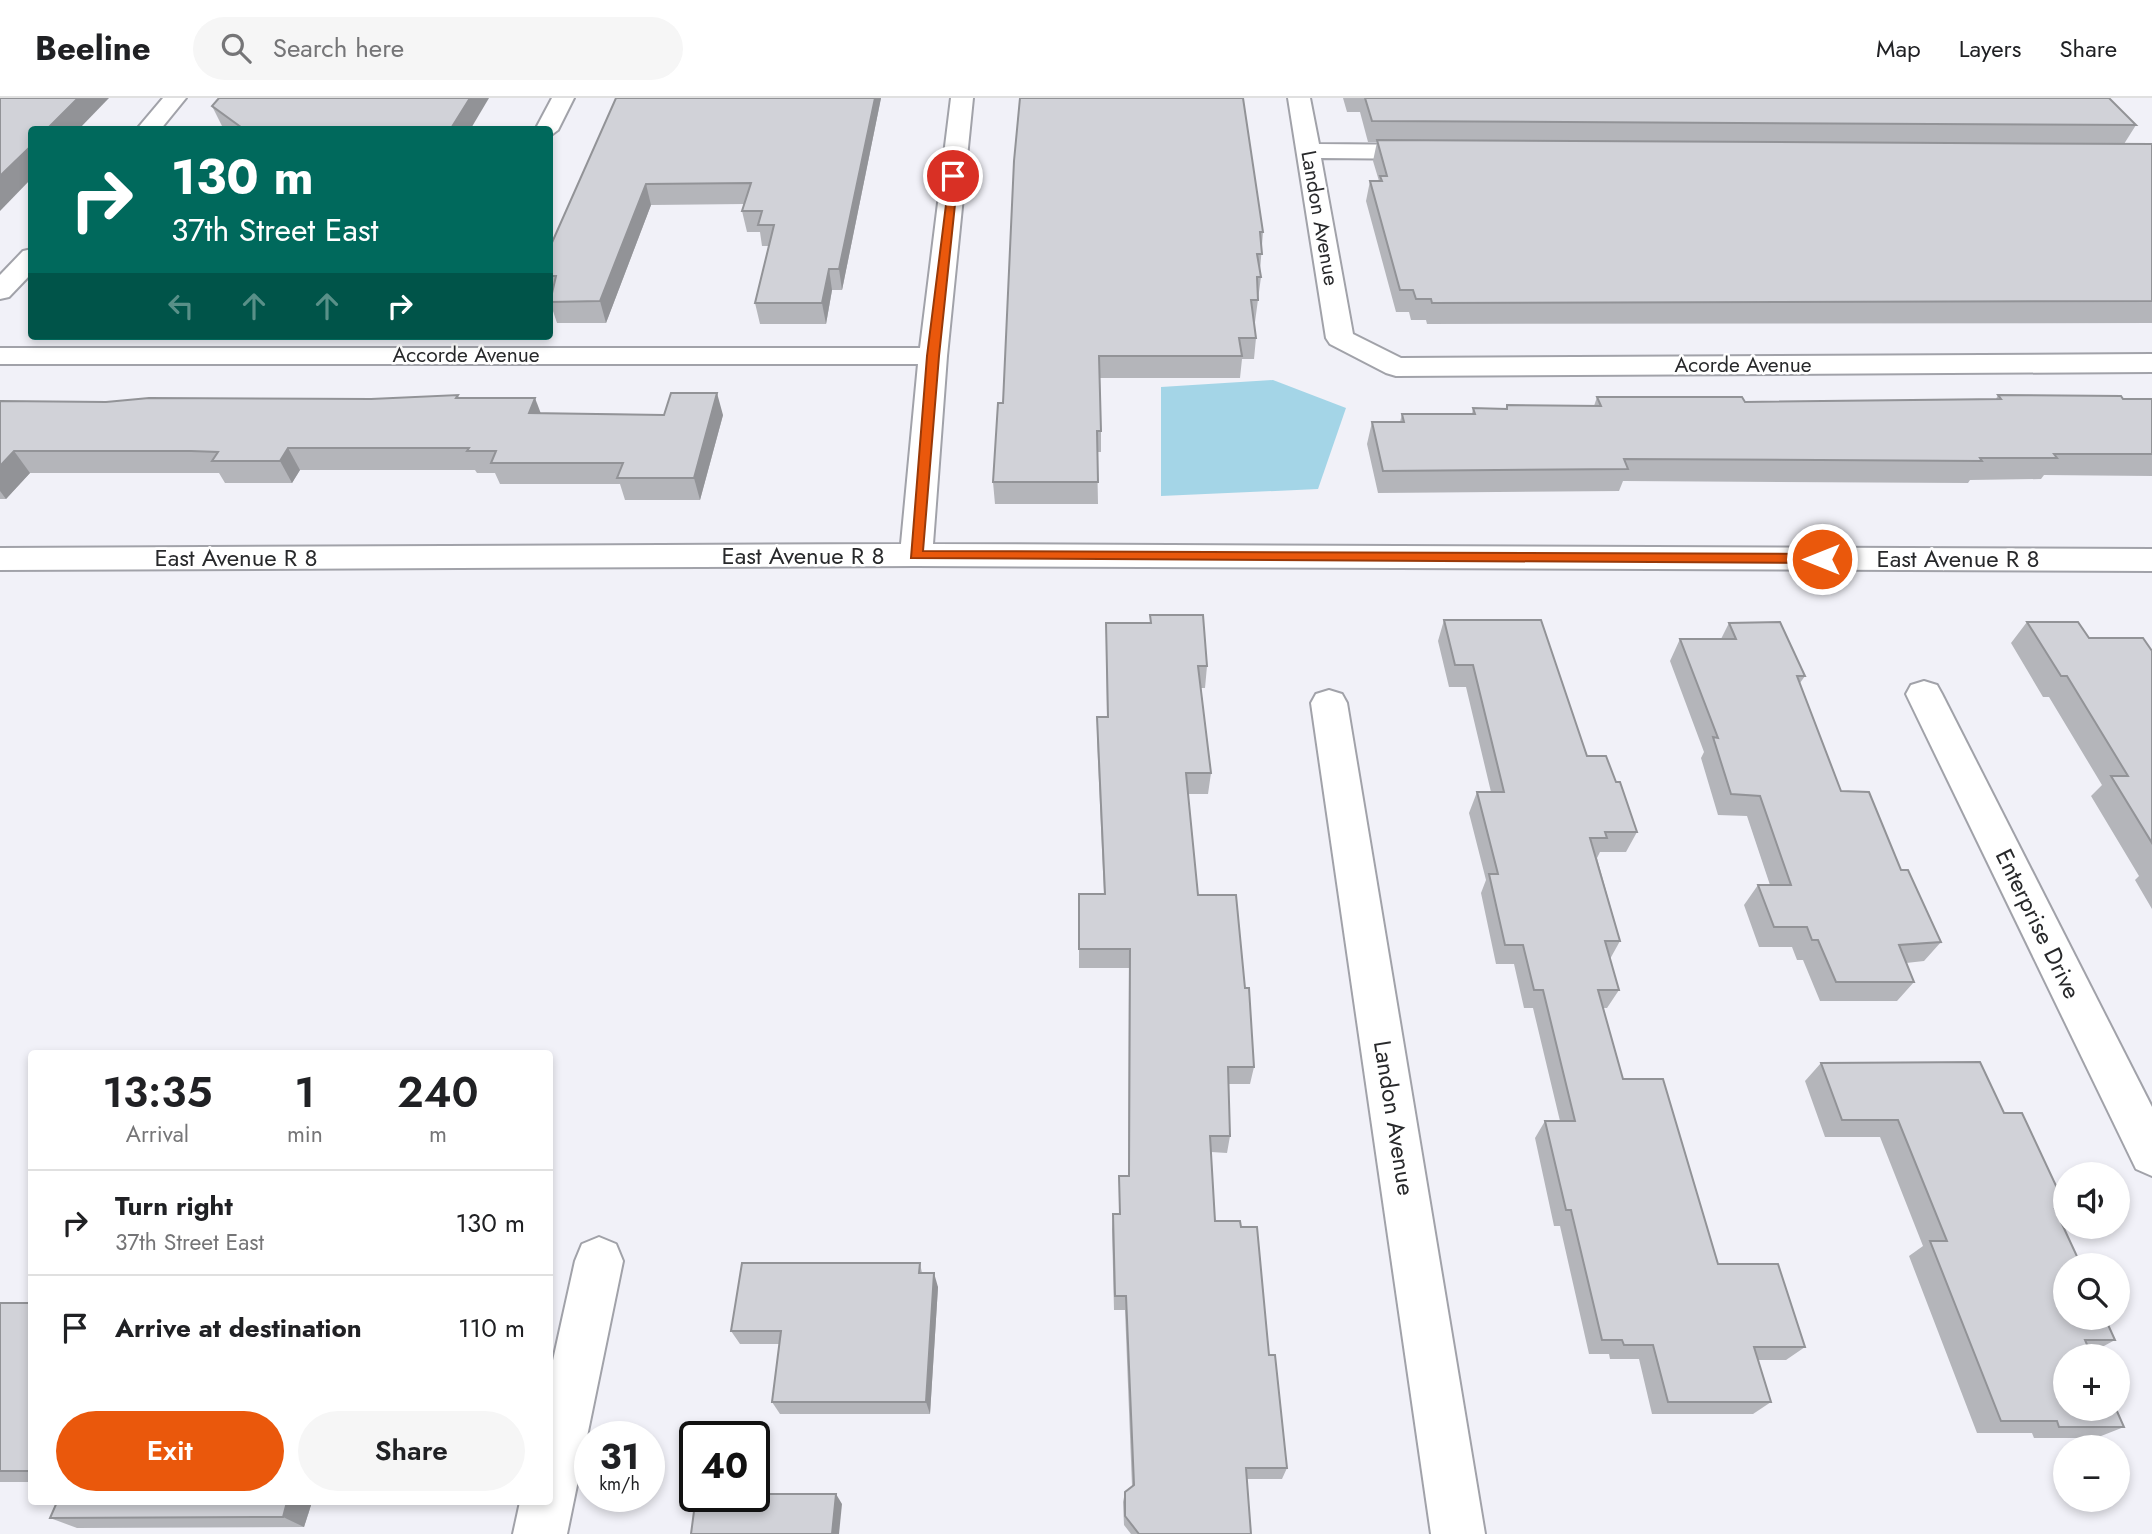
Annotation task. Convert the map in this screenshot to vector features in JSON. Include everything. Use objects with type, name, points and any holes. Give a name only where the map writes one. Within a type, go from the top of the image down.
[{"type":"street","points":[[150,126],[175,98]]},
{"type":"street","points":[[548,126],[563,98]]},
{"type":"street","points":[[916,555],[933,356],[962,98]]},
{"type":"street","name":"Landon Avenue","points":[[1299,98],[1340,338]]},
{"type":"street","points":[[1308,151],[1447,152]]},
{"type":"street","points":[[0,291],[28,261]]},
{"type":"street","name":"Acorde Avenue","points":[[1340,338],[1396,367],[2152,363]]},
{"type":"street","name":"Accorde Avenue","points":[[0,356],[430,346],[933,356]]},
{"type":"street","name":"East Avenue R 8","points":[[0,559],[916,555],[2152,560]]},
{"type":"street","name":"Enterprise Drive","points":[[1924,694],[2152,1154]]},
{"type":"street","name":"Landon Avenue","points":[[1329,703],[1458,1534]]},
{"type":"street","points":[[553,1477],[599,1261]]},
{"type":"street","points":[[540,1534],[546,1505]]},
{"type":"water","points":[[1273,380],[1346,408],[1318,489],[1161,496],[1161,387]]},
{"type":"building","points":[[0,98],[78,98],[50,126],[28,126],[28,149],[0,176]]},
{"type":"building","points":[[219,98],[470,98],[452,126],[240,126],[212,106]]},
{"type":"building","points":[[616,98],[875,98],[839,269],[829,269],[822,303],[755,303],[774,225],[758,225],[762,211],[742,211],[751,183],[646,184],[600,301],[553,302],[556,276],[553,276],[553,240]]},
{"type":"building","points":[[1020,98],[1243,98],[1263,232],[1260,232],[1262,254],[1257,254],[1261,277],[1257,277],[1258,300],[1251,300],[1256,338],[1239,338],[1242,356],[1099,356],[1101,431],[1097,431],[1098,482],[993,482],[998,403],[1003,403],[1014,161]]},
{"type":"building","points":[[1365,98],[2109,98],[2136,125],[1372,121]]},
{"type":"building","points":[[1377,140],[2152,144],[2152,301],[1432,303],[1431,299],[1416,299],[1413,290],[1400,290],[1370,181],[1382,181],[1380,176],[1387,176]]},
{"type":"building","points":[[671,393],[717,393],[694,478],[617,478],[623,463],[491,463],[496,451],[467,451],[469,448],[288,448],[280,461],[212,461],[218,452],[14,451],[0,466],[0,401],[106,402],[149,398],[371,399],[458,395],[456,398],[535,398],[529,413],[664,415]]},
{"type":"building","points":[[1998,395],[2121,396],[2123,399],[2152,399],[2152,454],[2054,454],[2057,458],[1980,458],[1982,461],[1624,459],[1628,469],[1383,471],[1372,422],[1404,422],[1402,414],[1475,414],[1473,408],[1507,409],[1507,405],[1601,406],[1597,397],[1742,397],[1745,402],[2001,399]]},
{"type":"building","points":[[1150,615],[1203,615],[1207,666],[1198,666],[1211,773],[1186,773],[1198,895],[1236,895],[1245,988],[1249,988],[1254,1067],[1228,1067],[1230,1136],[1210,1136],[1215,1221],[1240,1221],[1241,1227],[1257,1227],[1269,1355],[1275,1355],[1287,1468],[1246,1468],[1251,1534],[1139,1534],[1125,1516],[1125,1492],[1134,1485],[1126,1296],[1115,1296],[1113,1214],[1120,1214],[1119,1176],[1129,1176],[1130,949],[1079,949],[1079,894],[1105,894],[1097,717],[1108,717],[1106,623],[1151,623]]},
{"type":"building","points":[[1444,620],[1541,620],[1587,756],[1606,756],[1616,782],[1620,782],[1637,832],[1605,832],[1607,838],[1590,838],[1620,941],[1605,941],[1619,990],[1598,990],[1623,1079],[1663,1079],[1718,1264],[1778,1264],[1805,1347],[1754,1347],[1771,1402],[1668,1402],[1653,1345],[1624,1345],[1622,1340],[1602,1340],[1571,1210],[1566,1210],[1545,1121],[1575,1121],[1543,990],[1534,990],[1523,945],[1505,945],[1489,874],[1498,874],[1477,792],[1504,792],[1473,665],[1455,665]]},
{"type":"building","points":[[1780,622],[1805,676],[1797,676],[1841,791],[1869,792],[1901,870],[1908,870],[1941,942],[1899,945],[1914,982],[1836,982],[1818,940],[1812,940],[1807,927],[1774,927],[1758,885],[1791,885],[1760,796],[1731,794],[1713,737],[1718,738],[1680,639],[1736,639],[1729,623]]},
{"type":"building","points":[[2027,622],[2078,622],[2089,638],[2143,638],[2152,651],[2152,843],[2111,776],[2128,776],[2067,676],[2061,676]]},
{"type":"building","points":[[1980,1062],[2004,1113],[2022,1113],[2053,1179],[2053,1239],[2069,1239],[2075,1253],[2053,1253],[2053,1330],[2110,1330],[2115,1340],[2085,1340],[2087,1344],[2053,1344],[2053,1421],[2001,1421],[1930,1241],[1947,1241],[1898,1120],[1842,1120],[1821,1063]]},
{"type":"building","points":[[742,1263],[920,1263],[919,1273],[934,1273],[926,1402],[772,1402],[781,1331],[731,1331]]},
{"type":"building","points":[[0,1303],[28,1303],[28,1471],[0,1471]]},
{"type":"building","points":[[2057,1421],[2121,1421],[2124,1427],[2059,1427]]},
{"type":"building","points":[[770,1494],[836,1494],[832,1534],[691,1534],[694,1512],[770,1512]]},
{"type":"building","points":[[56,1505],[286,1505],[283,1517],[50,1518]]},
{"type":"route","points":[[953,176],[933,356],[916,555],[1822,559]]}]
